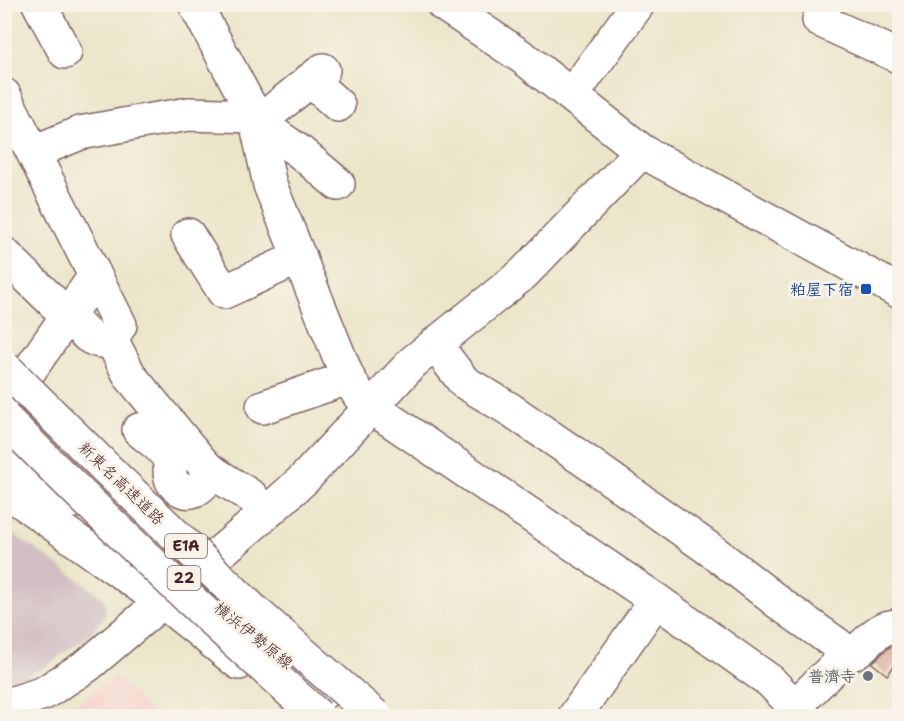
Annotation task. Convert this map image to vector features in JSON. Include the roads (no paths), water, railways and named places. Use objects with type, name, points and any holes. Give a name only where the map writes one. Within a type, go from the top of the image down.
[{"type":"main road","points":[[39,4],[65,52]]},
{"type":"main road","points":[[195,4],[255,118],[270,185],[348,378],[359,395],[371,407],[656,600],[770,681],[800,711],[846,656],[856,652],[877,632],[888,626],[900,626]]},
{"type":"main road","points":[[443,4],[525,59],[642,151],[900,292]]},
{"type":"main road","points":[[572,95],[638,4]]},
{"type":"main road","points":[[825,4],[819,20],[900,57]]},
{"type":"main road","points":[[34,152],[80,133],[189,114],[255,118],[270,113],[316,75],[338,105]]},
{"type":"main road","points":[[4,95],[120,325],[111,339],[104,342],[88,336],[4,255]]},
{"type":"main road","points":[[255,118],[338,184]]},
{"type":"main road","points":[[4,706],[44,693],[69,679],[188,581],[296,487],[400,375],[531,267],[642,151]]},
{"type":"main road","points":[[188,235],[224,292],[300,257]]},
{"type":"main road","points":[[4,407],[95,276]]},
{"type":"main road","points":[[111,339],[130,376],[193,452],[213,472],[252,497]]},
{"type":"main road","points":[[435,344],[464,382],[511,410],[715,553],[838,645],[846,656]]},
{"type":"main road","name":"新東名高速道路","points":[[4,367],[255,612],[375,717]]},
{"type":"main road","points":[[263,407],[348,378]]},
{"type":"main road","name":"E1A","points":[[4,418],[90,505],[217,626],[318,717]]},
{"type":"main road","points":[[139,430],[165,454],[169,460],[170,477],[174,485],[181,490],[189,492],[196,490],[213,472]]},
{"type":"main road","name":"横浜伊勢原線","points":[[4,452],[188,581],[354,717]]},
{"type":"main road","name":"横浜伊勢原線","points":[[4,489],[163,602],[306,717]]},
{"type":"main road","points":[[575,717],[656,600]]},
{"type":"place","name":"粕屋下宿","points":[[866,289]]},
{"type":"place","name":"普濟寺","points":[[868,676]]}]
